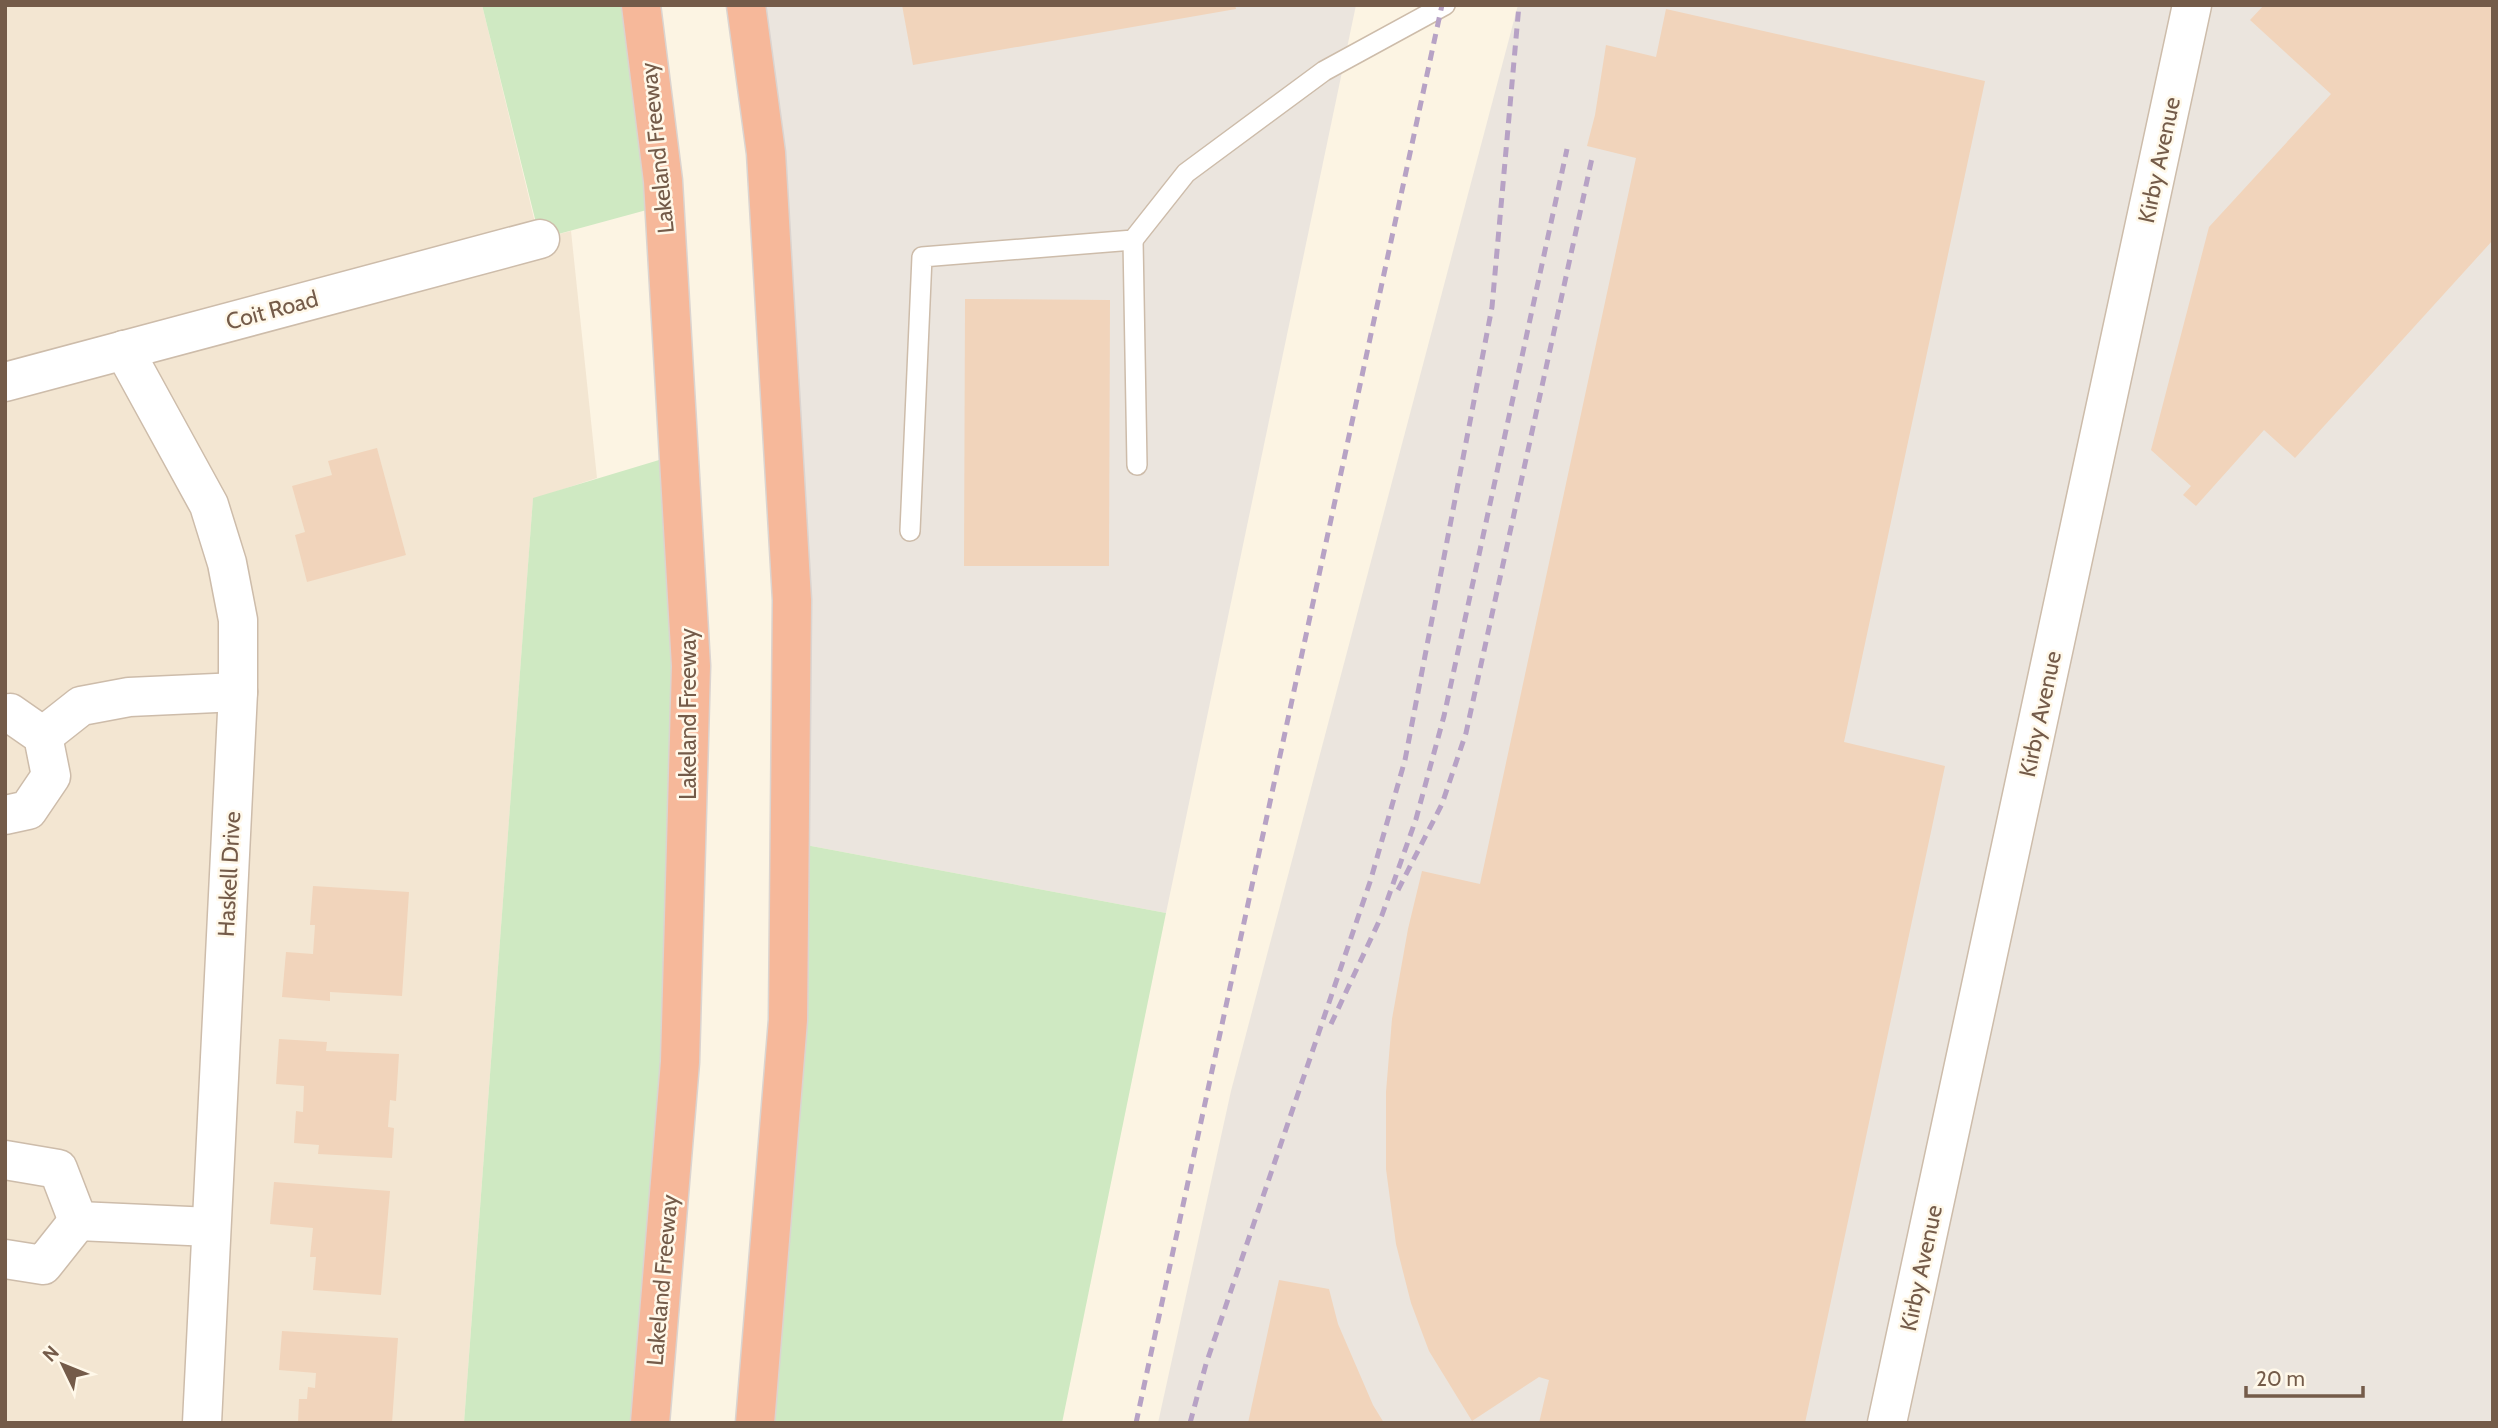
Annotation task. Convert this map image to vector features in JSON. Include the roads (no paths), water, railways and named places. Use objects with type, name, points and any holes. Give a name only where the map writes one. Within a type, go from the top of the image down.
[{"type":"highway","name":"Lakeland Freeway","points":[[640,5],[663,181],[691,666],[680,1062],[650,1423]]},
{"type":"highway","points":[[746,5],[766,153],[792,600],[788,1020],[755,1423]]},
{"type":"street","name":"Kirby Avenue","points":[[1888,1423],[2192,5]]},
{"type":"street","name":"Coit Road","points":[[5,382],[540,239]]},
{"type":"street","name":"Haskell Drive","points":[[124,350],[209,505],[227,563],[238,620],[238,692],[202,1423]]},
{"type":"street","points":[[43,736],[81,706],[129,697],[238,692]]},
{"type":"street","points":[[5,714],[10,713],[43,736],[51,776],[29,810],[5,815]]},
{"type":"street","points":[[5,1160],[58,1169],[78,1221]]},
{"type":"street","points":[[78,1221],[211,1227]]},
{"type":"street","points":[[5,1259],[43,1265],[78,1221]]},
{"type":"lane","points":[[1137,465],[1133,240],[1186,173],[1324,71],[1445,5]]},
{"type":"lane","points":[[910,531],[922,257],[1133,240]]},
{"type":"railway","points":[[1136,1423],[1442,5]]},
{"type":"railway","points":[[1190,1423],[1206,1364],[1370,882],[1405,760],[1492,307],[1519,5]]},
{"type":"railway","points":[[1331,1024],[1382,915],[1416,819],[1444,716],[1567,149]]},
{"type":"railway","points":[[1398,890],[1442,804],[1466,733],[1592,158]]}]
